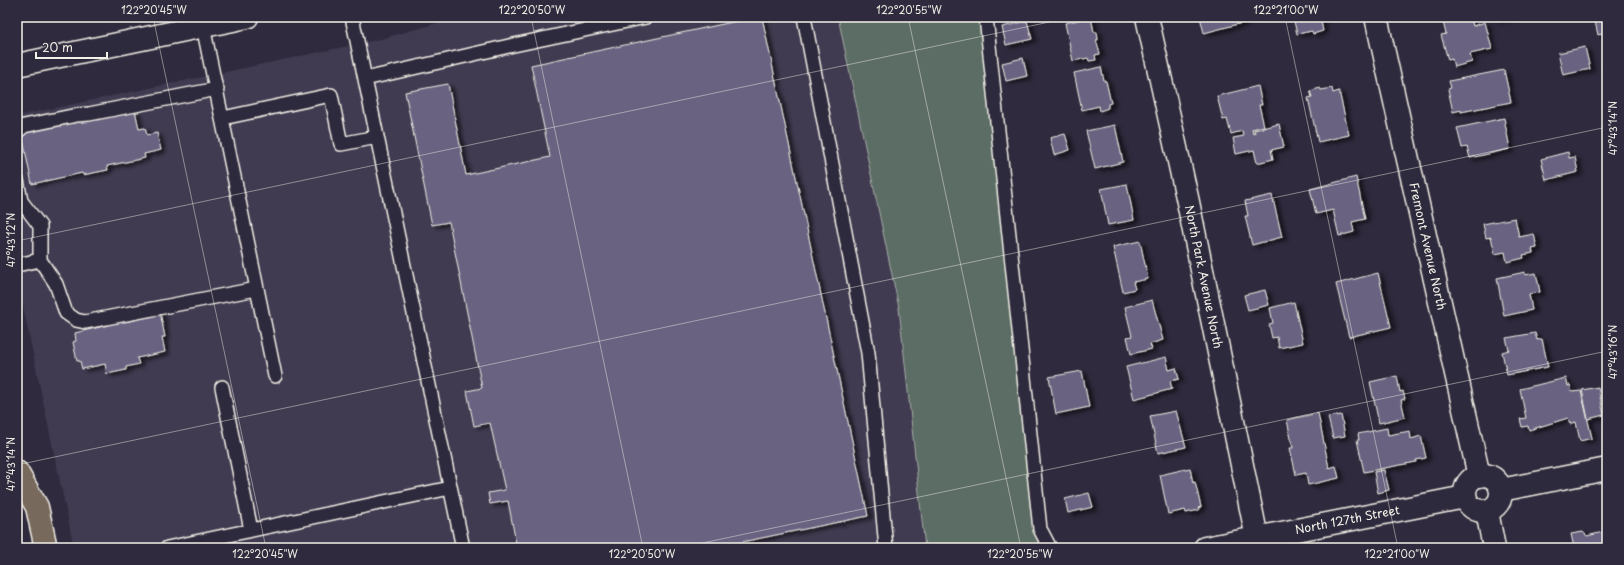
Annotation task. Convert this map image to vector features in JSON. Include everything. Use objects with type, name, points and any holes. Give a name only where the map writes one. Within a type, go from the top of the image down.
[{"type":"highway","points":[[17,472],[37,506],[46,548]]},
{"type":"street","name":"North Park Avenue North","points":[[1147,17],[1188,202],[1256,538]]},
{"type":"street","name":"Fremont Avenue North","points":[[1376,17],[1479,476]]},
{"type":"street","points":[[17,66],[238,18]]},
{"type":"street","points":[[1501,490],[1607,469]]},
{"type":"street","points":[[1485,475],[1496,480],[1501,490],[1501,499],[1499,503],[1491,510],[1487,511],[1481,512],[1470,507],[1465,497],[1466,486],[1470,481],[1479,476],[1485,475]]},
{"type":"street","name":"North 127th Street","points":[[1205,548],[1465,497]]},
{"type":"street","points":[[1487,511],[1494,548]]},
{"type":"lane","points":[[352,17],[463,548]]},
{"type":"lane","points":[[365,79],[646,17]]},
{"type":"lane","points":[[804,17],[868,353],[886,548]]},
{"type":"lane","points":[[986,17],[1040,529],[1050,548]]},
{"type":"lane","points":[[203,26],[275,376]]},
{"type":"lane","points":[[17,132],[24,126],[217,89]]},
{"type":"lane","points":[[223,118],[331,95],[341,144],[377,137]]},
{"type":"lane","points":[[17,180],[21,201],[40,226],[40,260],[56,284],[66,313],[76,320],[85,322],[256,289]]},
{"type":"lane","points":[[17,265],[40,260]]},
{"type":"lane","points":[[222,387],[251,530]]},
{"type":"lane","points":[[167,548],[450,488]]},
{"type":"shaded area","points":[[459,17],[838,17],[899,308],[925,548],[74,548],[17,278],[17,116],[381,39]]},
{"type":"green space","points":[[838,17],[987,17],[1042,548],[925,548],[899,308]]},
{"type":"building","points":[[756,17],[762,17],[868,516],[713,548],[517,548],[508,501],[490,504],[488,493],[505,490],[490,423],[474,426],[467,391],[482,388],[449,222],[432,225],[405,92],[448,84],[466,175],[550,157],[531,65]]},
{"type":"building","points":[[1091,17],[1094,32],[1097,32],[1098,40],[1096,40],[1100,54],[1095,55],[1096,60],[1089,61],[1088,58],[1073,61],[1065,23]]},
{"type":"building","points":[[1200,17],[1244,17],[1246,22],[1204,33]]},
{"type":"building","points":[[1293,17],[1320,17],[1323,31],[1313,34],[1312,31],[1297,34]]},
{"type":"building","points":[[1471,17],[1473,26],[1485,22],[1492,49],[1470,54],[1472,62],[1454,67],[1452,59],[1448,60],[1441,35],[1446,34],[1442,18]]},
{"type":"building","points":[[1494,17],[1510,17],[1495,20]]},
{"type":"building","points":[[1594,17],[1607,17],[1607,32],[1598,35]]},
{"type":"building","points":[[1027,21],[1032,39],[1006,45],[1002,27]]},
{"type":"building","points":[[1585,47],[1590,69],[1563,75],[1558,53]]},
{"type":"building","points":[[1023,58],[1027,76],[1006,81],[1002,63]]},
{"type":"building","points":[[1101,67],[1111,103],[1108,104],[1108,108],[1100,111],[1099,106],[1082,110],[1074,73]]},
{"type":"building","points":[[1504,70],[1511,102],[1461,112],[1461,110],[1453,112],[1448,89],[1451,88],[1449,81]]},
{"type":"building","points":[[1258,86],[1262,105],[1259,105],[1264,126],[1252,129],[1253,134],[1255,133],[1254,130],[1279,124],[1284,147],[1271,150],[1273,159],[1257,163],[1254,150],[1236,154],[1233,138],[1244,136],[1242,131],[1231,134],[1227,119],[1223,120],[1217,96]]},
{"type":"building","points":[[1320,88],[1321,90],[1332,88],[1333,93],[1339,91],[1349,135],[1318,142],[1308,98],[1312,97],[1310,91]]},
{"type":"building","points":[[135,110],[139,129],[145,128],[147,135],[157,133],[161,150],[144,154],[145,158],[107,166],[108,170],[83,175],[82,173],[32,184],[21,130],[93,115]]},
{"type":"building","points":[[1504,118],[1510,149],[1470,158],[1467,147],[1462,148],[1457,128]]},
{"type":"building","points":[[1115,125],[1123,162],[1095,169],[1086,131]]},
{"type":"building","points":[[1065,134],[1070,150],[1054,155],[1050,138]]},
{"type":"building","points":[[1568,152],[1569,158],[1575,157],[1578,172],[1546,180],[1541,159]]},
{"type":"building","points":[[1356,177],[1365,219],[1352,222],[1354,232],[1339,236],[1333,210],[1316,214],[1310,189]]},
{"type":"building","points":[[1127,184],[1134,220],[1108,225],[1101,189]]},
{"type":"building","points":[[1272,195],[1282,237],[1252,245],[1245,216],[1248,216],[1245,201]]},
{"type":"building","points":[[1515,218],[1519,237],[1534,234],[1537,248],[1532,249],[1533,253],[1523,255],[1524,258],[1507,262],[1505,252],[1495,254],[1491,237],[1486,238],[1483,224]]},
{"type":"building","points":[[1140,241],[1148,279],[1133,282],[1135,289],[1123,292],[1113,247]]},
{"type":"building","points":[[1525,272],[1525,275],[1536,273],[1540,292],[1529,294],[1532,310],[1504,316],[1497,278]]},
{"type":"building","points":[[1378,273],[1391,327],[1349,337],[1336,284]]},
{"type":"building","points":[[1265,290],[1269,305],[1248,310],[1244,295]]},
{"type":"building","points":[[1152,300],[1163,340],[1150,344],[1152,349],[1131,354],[1127,337],[1132,336],[1125,307]]},
{"type":"building","points":[[1294,302],[1303,343],[1279,348],[1277,337],[1272,338],[1269,324],[1273,323],[1270,308]]},
{"type":"building","points":[[160,312],[165,337],[162,337],[165,352],[137,358],[139,364],[126,367],[126,370],[107,374],[105,364],[82,369],[80,361],[77,361],[73,342],[76,341],[75,333],[108,325],[107,321],[124,318],[125,322],[153,316],[152,313]]},
{"type":"building","points":[[1535,333],[1537,340],[1542,339],[1548,367],[1507,375],[1502,352],[1509,350],[1506,338]]},
{"type":"building","points":[[1166,357],[1169,370],[1176,368],[1179,379],[1170,381],[1172,389],[1134,399],[1126,367]]},
{"type":"building","points":[[1082,371],[1089,407],[1056,414],[1049,377]]},
{"type":"building","points":[[1397,376],[1400,392],[1403,391],[1405,399],[1401,400],[1405,417],[1379,423],[1370,382]]},
{"type":"building","points":[[1566,378],[1568,386],[1570,385],[1572,392],[1581,391],[1592,438],[1580,441],[1576,422],[1570,424],[1568,418],[1529,430],[1528,426],[1522,427],[1520,419],[1526,418],[1520,389]]},
{"type":"building","points":[[1598,387],[1604,415],[1588,419],[1582,390]]},
{"type":"building","points":[[1176,411],[1186,447],[1158,453],[1150,416]]},
{"type":"building","points":[[1318,413],[1329,468],[1336,466],[1339,478],[1308,485],[1306,473],[1296,475],[1290,448],[1293,448],[1287,420]]},
{"type":"building","points":[[1341,415],[1345,436],[1333,438],[1328,417]]},
{"type":"building","points":[[1387,428],[1388,435],[1410,431],[1411,439],[1421,436],[1426,458],[1416,460],[1416,462],[1364,472],[1357,440],[1359,440],[1358,434]]},
{"type":"building","points":[[1190,468],[1201,507],[1198,508],[1199,510],[1186,513],[1185,510],[1168,514],[1160,475]]},
{"type":"building","points":[[1384,470],[1389,490],[1378,493],[1374,472]]},
{"type":"building","points":[[1089,493],[1093,507],[1068,513],[1065,499]]},
{"type":"building","points":[[1607,531],[1607,548],[1574,548],[1571,534],[1583,532],[1587,536]]}]
